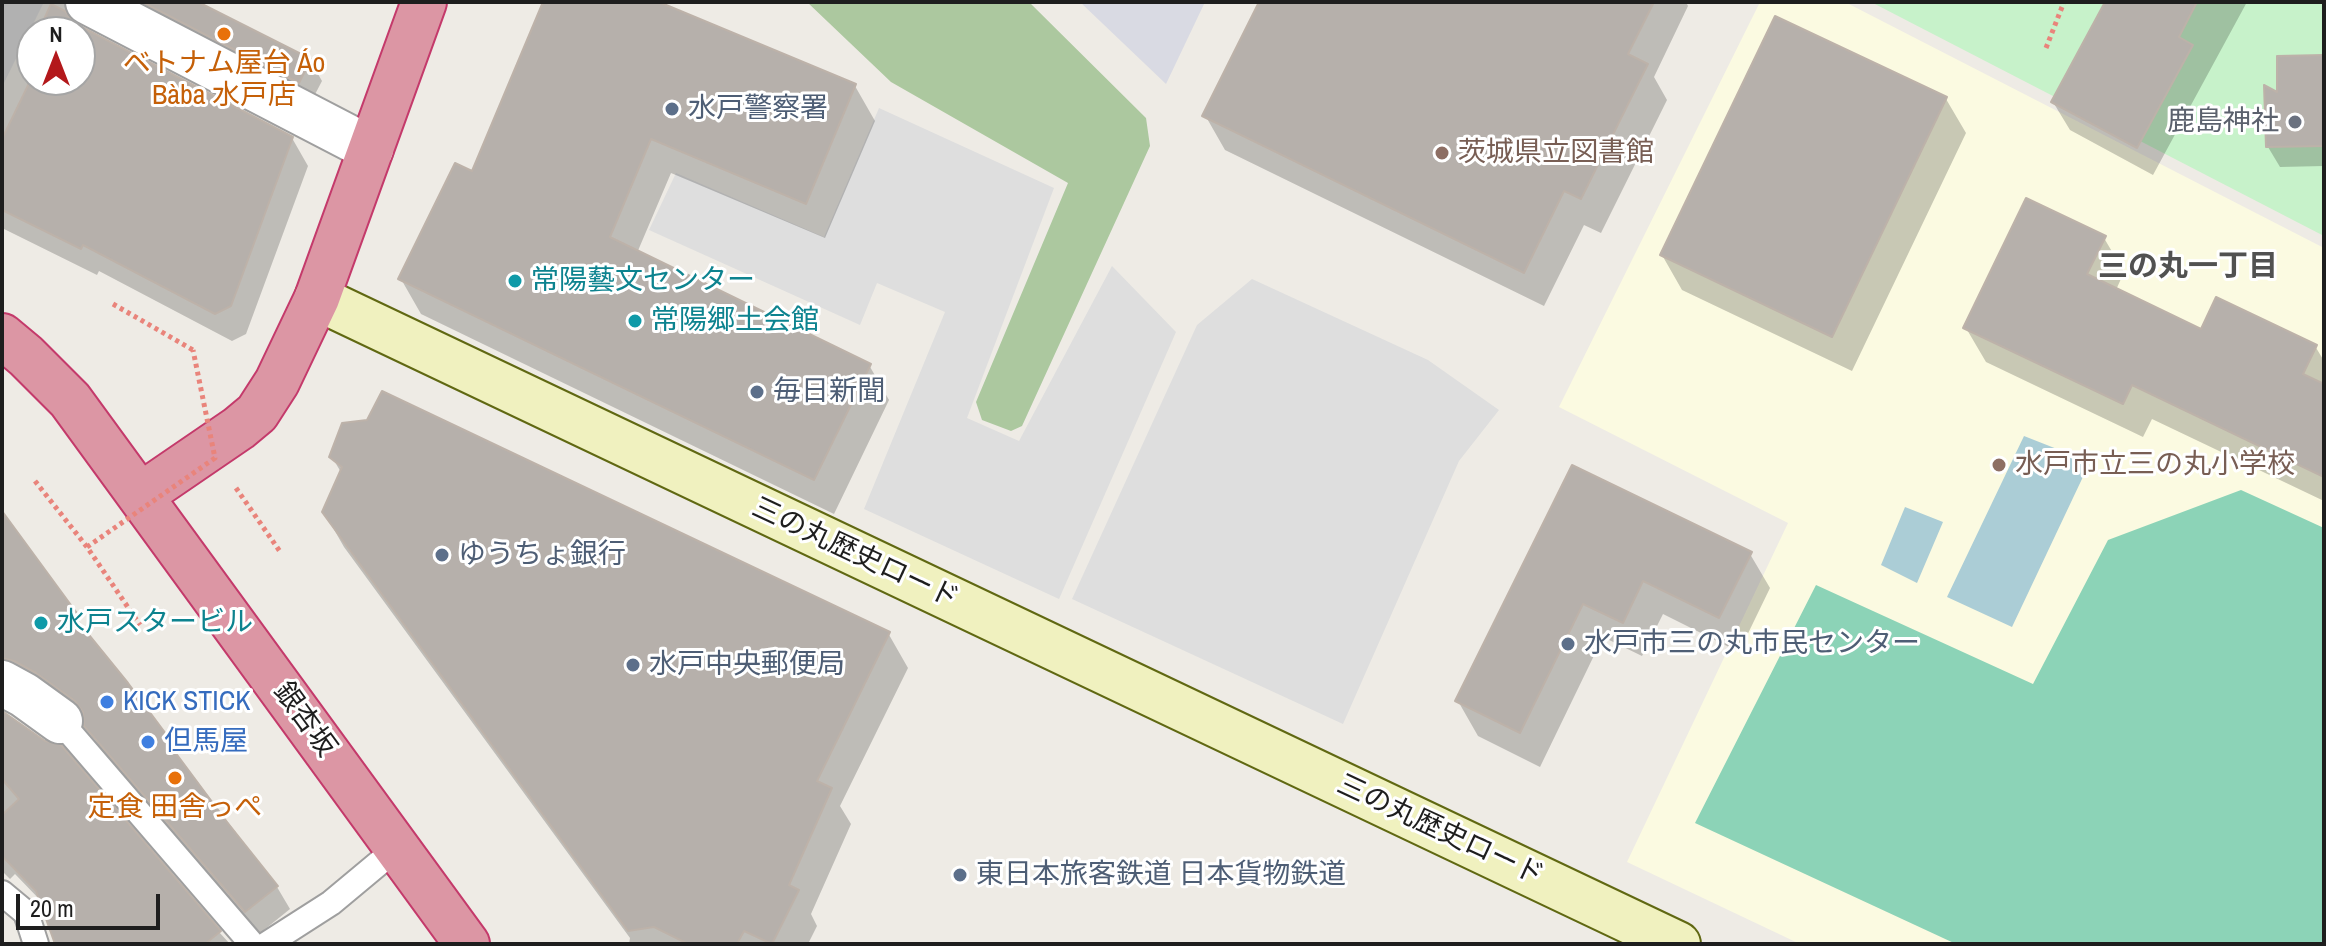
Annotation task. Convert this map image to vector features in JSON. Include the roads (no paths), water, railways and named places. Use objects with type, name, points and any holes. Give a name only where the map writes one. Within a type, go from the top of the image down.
[{"type":"highway","points":[[141,495],[239,428],[257,413],[277,382],[317,298],[424,2]]},
{"type":"highway","name":"銀杏坂","points":[[2,336],[70,400],[467,944]]},
{"type":"street","points":[[88,2],[371,149]]},
{"type":"street","name":"三の丸歴史ロード","points":[[317,298],[1678,944]]},
{"type":"street","points":[[2,683],[60,721]]},
{"type":"lane","points":[[60,721],[252,944]]},
{"type":"lane","points":[[267,944],[331,903],[397,848]]},
{"type":"lane","points":[[2,893],[26,913],[36,944]]},
{"type":"water","points":[[2024,436],[2090,462],[2012,627],[1947,597]]},
{"type":"water","points":[[1905,507],[1943,522],[1917,583],[1881,565]]},
{"type":"place","name":"ベトナム屋台 Áo Bàba 水戸店","points":[[224,34]]},
{"type":"place","name":"水戸警察署","points":[[672,109]]},
{"type":"place","name":"鹿島神社","points":[[2295,122]]},
{"type":"place","name":"茨城県立図書館","points":[[1442,153]]},
{"type":"place","name":"常陽藝文センター","points":[[515,281]]},
{"type":"place","name":"常陽郷土会館","points":[[635,321]]},
{"type":"place","name":"毎日新聞","points":[[757,392]]},
{"type":"place","name":"水戸市立三の丸小学校","points":[[1999,465]]},
{"type":"place","name":"ゆうちょ銀行","points":[[442,555]]},
{"type":"place","name":"水戸スタービル","points":[[41,623]]},
{"type":"place","name":"水戸市三の丸市民センター","points":[[1568,644]]},
{"type":"place","name":"水戸中央郵便局","points":[[633,665]]},
{"type":"place","name":"KICK STICK","points":[[107,702]]},
{"type":"place","name":"但馬屋","points":[[148,742]]},
{"type":"place","name":"定食 田舎っぺ","points":[[175,778]]},
{"type":"place","name":"東日本旅客鉄道 日本貨物鉄道","points":[[960,875]]},
{"type":"district","name":"三の丸一丁目","points":[[2188,268]]}]
